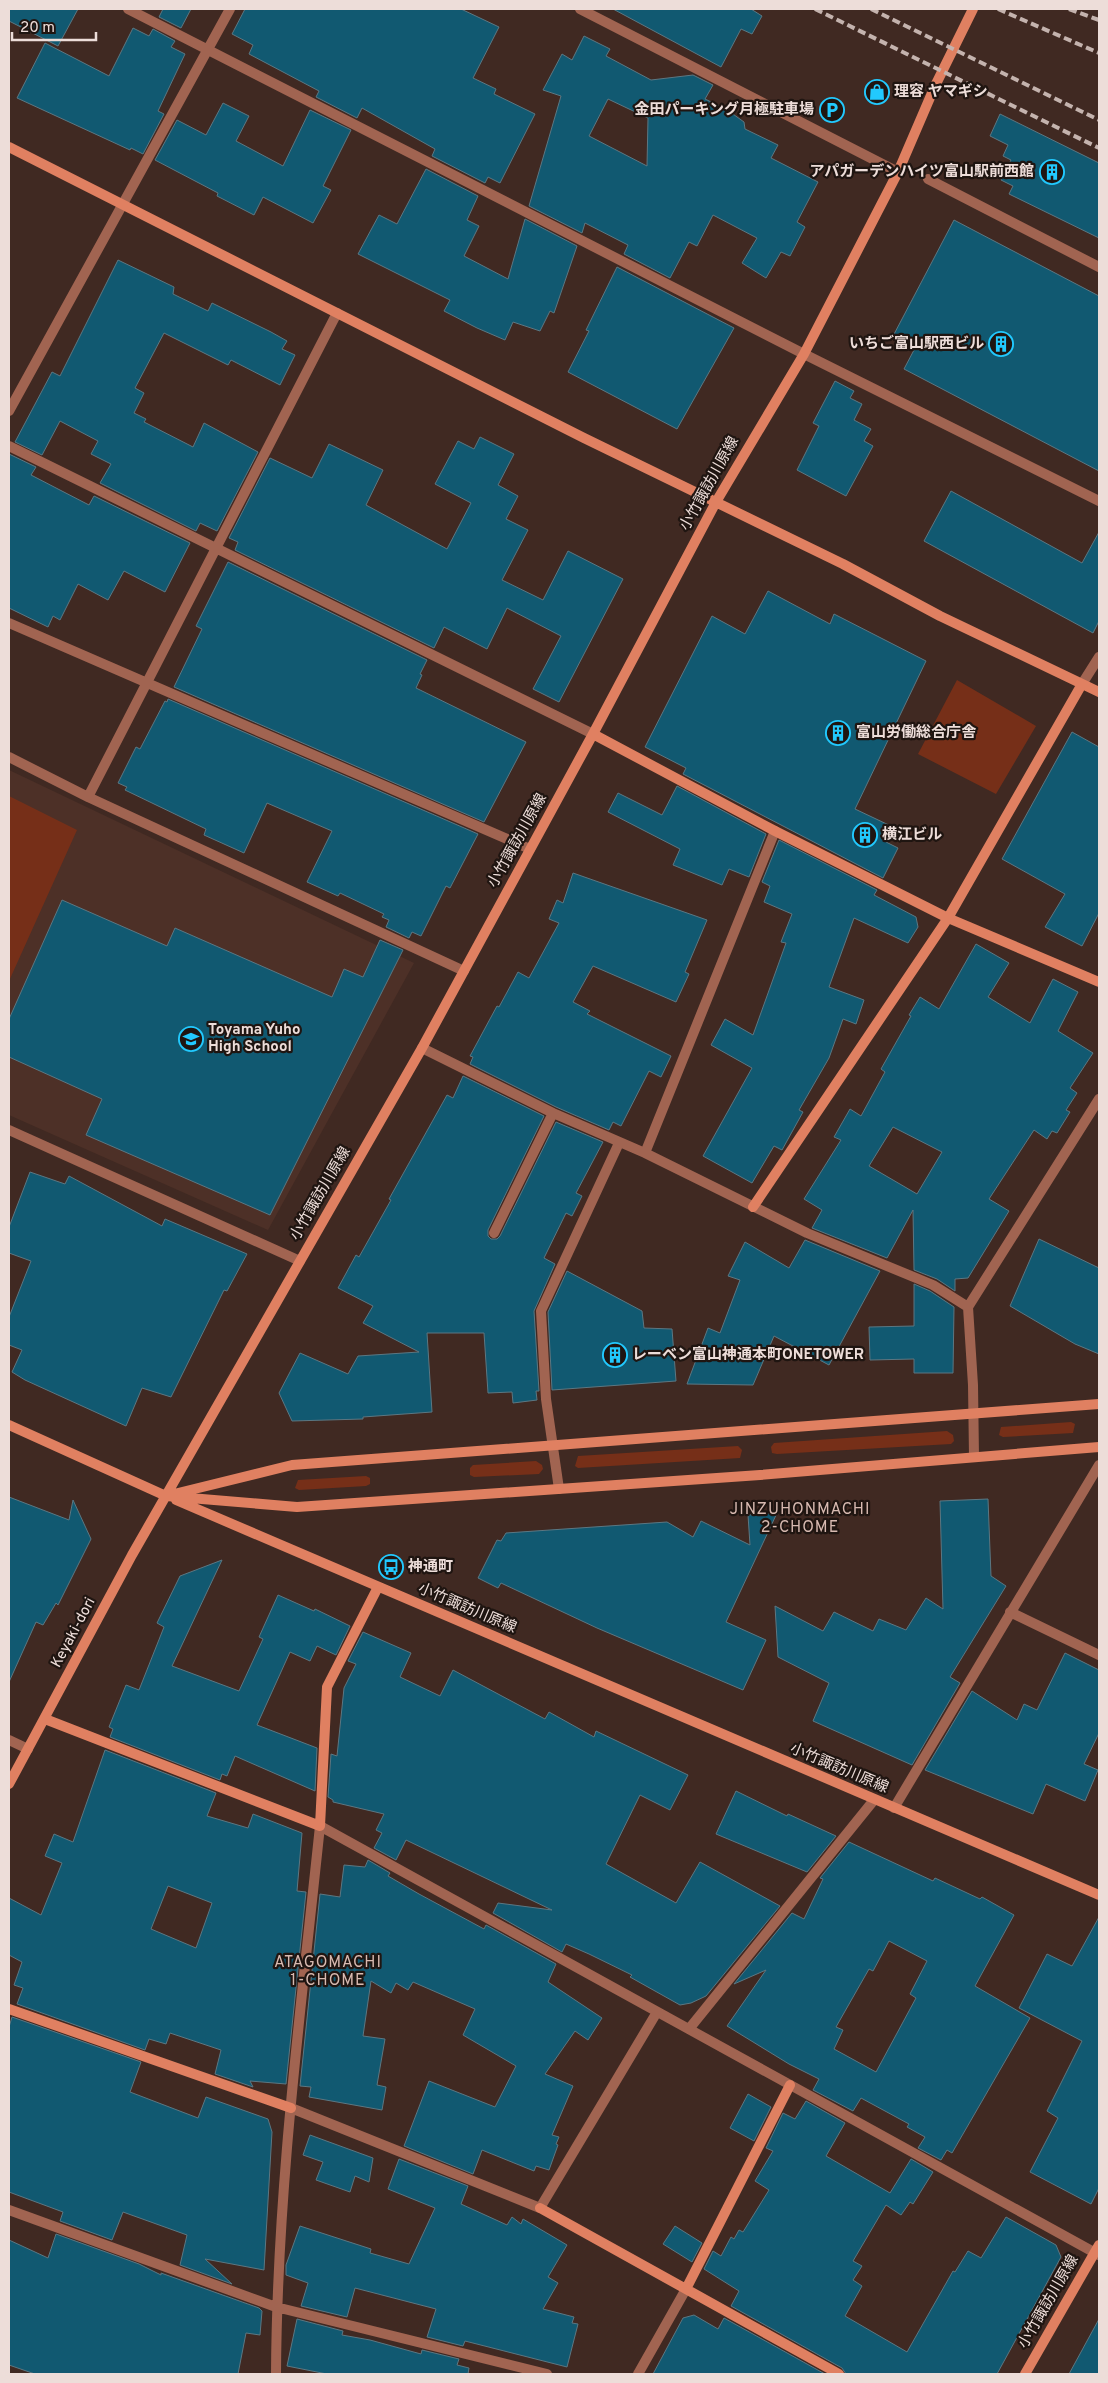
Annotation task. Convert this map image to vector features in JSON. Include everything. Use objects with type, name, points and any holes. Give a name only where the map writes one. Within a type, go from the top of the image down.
[{"type":"street","points":[[128,9],[804,354],[1099,500]]},
{"type":"street","points":[[9,411],[121,204],[230,9]]},
{"type":"street","points":[[580,9],[898,172]]},
{"type":"street","name":"小竹諏訪川原線","points":[[973,9],[935,86],[898,172],[804,354],[716,502],[593,734],[422,1048],[166,1496],[1099,1895]]},
{"type":"street","points":[[9,147],[662,477],[843,564],[940,616],[1099,692]]},
{"type":"street","points":[[928,179],[1099,268]]},
{"type":"street","points":[[88,797],[337,313]]},
{"type":"street","points":[[9,446],[593,734],[775,831],[948,918],[1099,982]]},
{"type":"street","points":[[9,623],[530,849]]},
{"type":"street","points":[[753,1207],[948,918],[1099,657]]},
{"type":"street","points":[[9,757],[88,797],[464,971]]},
{"type":"street","points":[[645,1153],[775,831]]},
{"type":"street","points":[[422,1048],[553,1113],[645,1153],[808,1233],[933,1285],[968,1307]]},
{"type":"street","points":[[974,1457],[968,1307],[1099,1099]]},
{"type":"street","points":[[494,1233],[553,1113]]},
{"type":"street","points":[[9,1130],[300,1260]]},
{"type":"street","points":[[559,1489],[546,1399],[541,1310],[619,1142]]},
{"type":"street","points":[[166,1496],[292,1465],[1099,1404]]},
{"type":"street","points":[[9,1425],[166,1496],[297,1507],[559,1489],[1099,1447]]},
{"type":"street","points":[[894,1808],[1099,1465]]},
{"type":"street","name":"Keyaki-dori","points":[[9,1784],[166,1496]]},
{"type":"street","points":[[276,2374],[276,2307],[291,2108],[320,1826],[327,1687],[378,1587]]},
{"type":"street","points":[[1010,1612],[1099,1655]]},
{"type":"street","points":[[45,1719],[320,1826],[790,2085],[1098,2251]]},
{"type":"street","points":[[9,1740],[28,1749]]},
{"type":"street","points":[[689,2029],[874,1800]]},
{"type":"street","points":[[9,2009],[291,2108],[540,2208],[839,2374]]},
{"type":"street","points":[[540,2208],[657,2012]]},
{"type":"street","points":[[638,2374],[686,2289],[790,2085]]},
{"type":"street","points":[[9,2210],[276,2307],[547,2374]]},
{"type":"street","name":"小竹諏訪川原線","points":[[1025,2374],[1098,2251]]},
{"type":"shaded area","points":[[957,680],[1036,726],[996,794],[918,754]]},
{"type":"shaded area","name":"Toyama Yuho High School","points":[[9,770],[414,963],[268,1230],[9,1115]]},
{"type":"shaded area","points":[[9,796],[77,830],[9,981]]},
{"type":"shaded area","points":[[1071,1422],[1075,1424],[1073,1433],[1003,1437],[999,1435],[1001,1427]]},
{"type":"shaded area","points":[[947,1431],[953,1435],[954,1441],[951,1444],[777,1454],[772,1453],[771,1447],[774,1443]]},
{"type":"shaded area","points":[[738,1446],[742,1450],[740,1458],[578,1468],[575,1466],[578,1456]]},
{"type":"shaded area","points":[[536,1461],[542,1465],[543,1469],[539,1474],[474,1477],[470,1475],[470,1468],[473,1465]]},
{"type":"shaded area","points":[[366,1476],[370,1478],[370,1484],[366,1486],[299,1490],[295,1488],[298,1480]]},
{"type":"building","points":[[9,9],[78,9],[58,46],[9,21]]},
{"type":"building","points":[[163,9],[191,9],[181,28],[159,17]]},
{"type":"building","points":[[245,9],[461,9],[499,27],[473,78],[496,89],[494,94],[535,114],[500,183],[488,177],[485,183],[432,156],[435,149],[362,108],[357,118],[316,97],[319,91],[249,54],[253,45],[232,34]]},
{"type":"building","points":[[613,9],[751,9],[762,16],[752,34],[741,29],[721,67]]},
{"type":"building","points":[[133,28],[149,36],[153,29],[175,41],[171,47],[185,54],[158,111],[164,114],[143,154],[131,148],[130,150],[17,98],[45,43],[109,76]]},
{"type":"building","points":[[584,36],[610,49],[606,56],[651,80],[693,75],[713,85],[705,99],[726,109],[744,122],[745,129],[778,145],[771,158],[818,182],[797,222],[805,227],[790,256],[781,252],[766,278],[742,263],[757,238],[713,215],[697,246],[689,242],[670,278],[624,254],[628,245],[585,223],[582,233],[529,206],[561,96],[543,90],[562,54],[572,60]],"holes":[[[608,99],[648,118],[647,166],[589,136]]]},
{"type":"building","points":[[223,103],[249,116],[236,141],[283,166],[310,110],[351,130],[323,186],[331,190],[313,223],[263,197],[254,215],[217,196],[218,193],[155,160],[177,120],[206,135]]},
{"type":"building","name":"アパガーデンハイツ富山駅前西館","points":[[1000,114],[1099,163],[1099,238],[1009,194],[1013,186],[1001,180],[1011,160],[1003,156],[1008,145],[990,136]]},
{"type":"building","points":[[426,169],[478,196],[467,220],[479,226],[464,256],[508,279],[525,219],[577,246],[554,313],[550,311],[540,331],[513,322],[505,340],[444,311],[450,300],[358,254],[379,215],[397,224]]},
{"type":"building","name":"いちご富山駅西ビル","points":[[954,220],[1099,296],[1099,471],[904,369],[914,350],[892,338]]},
{"type":"building","points":[[118,260],[174,287],[173,294],[208,311],[212,303],[271,332],[287,341],[282,349],[295,355],[280,385],[231,360],[228,365],[164,333],[135,388],[144,393],[134,413],[146,419],[144,422],[193,447],[204,423],[258,452],[217,531],[200,523],[196,531],[100,483],[111,464],[91,454],[98,441],[60,421],[42,455],[15,442],[52,372],[60,376]]},
{"type":"building","points":[[617,267],[734,328],[677,429],[568,372],[589,331],[586,330]]},
{"type":"building","points":[[835,381],[854,391],[850,398],[862,404],[854,420],[871,429],[864,441],[873,446],[846,496],[797,470],[819,426],[813,423]]},
{"type":"building","points":[[480,437],[514,454],[498,485],[518,496],[506,519],[528,530],[502,580],[543,600],[568,551],[623,579],[559,702],[533,689],[561,636],[507,608],[487,649],[444,627],[434,648],[235,550],[238,542],[229,538],[270,458],[312,478],[329,444],[383,470],[366,505],[447,549],[471,503],[435,484],[458,441],[474,449]]},
{"type":"building","points":[[9,454],[36,467],[31,475],[89,505],[94,496],[190,543],[165,592],[124,571],[108,600],[78,584],[60,620],[53,616],[48,627],[9,608]]},
{"type":"building","points":[[951,491],[1082,563],[1099,532],[1099,621],[1093,633],[924,541]]},
{"type":"building","points":[[228,562],[427,660],[416,688],[526,742],[484,822],[174,687],[202,629],[196,626]]},
{"type":"building","points":[[768,591],[830,624],[834,614],[926,661],[855,809],[893,827],[886,842],[898,848],[883,878],[683,774],[686,768],[645,747],[712,616],[745,634]]},
{"type":"building","points":[[168,699],[478,834],[450,888],[446,886],[421,936],[412,932],[409,938],[386,927],[389,920],[382,917],[384,914],[340,893],[338,896],[307,882],[332,831],[267,803],[244,853],[204,835],[206,829],[125,790],[127,787],[118,783],[136,747],[140,749],[165,701],[167,702]]},
{"type":"building","points":[[1072,732],[1099,747],[1099,913],[1082,946],[1045,927],[1065,894],[1002,859]]},
{"type":"building","points":[[677,786],[766,834],[749,877],[729,869],[722,885],[673,865],[680,849],[608,812],[618,793],[662,815]]},
{"type":"building","points":[[779,840],[877,890],[874,895],[916,917],[918,927],[908,943],[854,918],[829,987],[864,1000],[856,1024],[843,1019],[829,1058],[799,1110],[803,1112],[782,1150],[774,1146],[752,1183],[703,1156],[752,1068],[711,1045],[725,1019],[753,1035],[786,943],[781,942],[792,914],[764,902],[770,886],[762,882]]},
{"type":"building","points":[[573,873],[707,920],[685,972],[689,974],[676,1002],[593,966],[573,1002],[590,1011],[587,1014],[671,1056],[661,1077],[649,1071],[621,1126],[613,1122],[609,1130],[556,1107],[470,1064],[473,1057],[470,1056],[518,972],[529,978],[559,923],[549,919],[557,900],[563,903]]},
{"type":"building","name":"Toyama Yuho High School","points":[[62,900],[167,946],[175,928],[332,997],[344,969],[363,977],[380,940],[403,950],[270,1215],[86,1135],[102,1099],[9,1057],[9,1019]]},
{"type":"building","points":[[976,944],[1009,963],[988,997],[1030,1023],[1053,979],[1078,992],[1058,1031],[1093,1053],[1070,1088],[1077,1093],[1066,1110],[1070,1112],[1057,1133],[1052,1131],[1047,1139],[1034,1130],[989,1199],[1009,1211],[968,1278],[955,1279],[955,1291],[937,1279],[914,1270],[913,1210],[887,1258],[812,1228],[822,1210],[804,1199],[841,1140],[834,1137],[850,1109],[861,1116],[885,1072],[881,1069],[920,997],[939,1009]],"holes":[[[893,1127],[942,1152],[917,1194],[869,1166]]]},
{"type":"building","points":[[463,1076],[544,1116],[488,1230],[488,1236],[491,1239],[497,1239],[500,1236],[556,1122],[603,1142],[576,1193],[582,1196],[572,1216],[566,1213],[544,1258],[555,1264],[534,1311],[539,1391],[536,1391],[537,1400],[513,1403],[512,1392],[488,1393],[484,1333],[427,1333],[432,1412],[363,1417],[363,1419],[292,1421],[279,1393],[300,1353],[348,1374],[358,1356],[419,1352],[363,1323],[373,1306],[338,1288],[356,1255],[359,1257],[447,1095],[453,1098]]},
{"type":"building","points":[[30,1172],[65,1184],[69,1176],[162,1226],[165,1219],[247,1254],[227,1291],[224,1290],[171,1397],[142,1388],[126,1426],[25,1380],[12,1372],[22,1350],[9,1345],[9,1317],[31,1261],[9,1253],[9,1227]]},
{"type":"building","points":[[1039,1239],[1099,1268],[1099,1354],[1075,1344],[1010,1306]]},
{"type":"building","points":[[805,1240],[880,1271],[829,1365],[774,1336],[753,1385],[687,1384],[708,1328],[720,1333],[740,1280],[728,1276],[745,1242],[789,1268]]},
{"type":"building","name":"レーベン富山神通本町ONETOWER","points":[[567,1271],[642,1311],[644,1328],[672,1329],[676,1381],[552,1390],[548,1312]]},
{"type":"building","points":[[914,1284],[930,1291],[954,1307],[953,1373],[914,1373],[914,1359],[870,1360],[869,1327],[914,1326]]},
{"type":"building","points":[[9,1497],[69,1520],[73,1500],[91,1539],[58,1605],[56,1603],[43,1625],[36,1622],[9,1682]]},
{"type":"building","points":[[988,1499],[991,1576],[1006,1586],[950,1677],[960,1683],[912,1765],[813,1721],[829,1683],[778,1657],[775,1606],[823,1631],[834,1612],[873,1631],[879,1619],[906,1630],[926,1598],[943,1609],[940,1501]]},
{"type":"building","points":[[777,1513],[726,1622],[766,1640],[743,1690],[597,1628],[501,1583],[498,1588],[478,1578],[497,1540],[501,1541],[506,1533],[667,1522],[693,1537],[701,1521],[750,1545],[748,1515]]},
{"type":"building","points":[[222,1560],[172,1666],[239,1691],[263,1639],[259,1637],[278,1595],[314,1611],[315,1609],[350,1626],[336,1655],[317,1646],[310,1661],[290,1652],[257,1725],[317,1748],[315,1791],[235,1756],[227,1776],[222,1774],[220,1780],[110,1737],[113,1729],[109,1727],[126,1685],[139,1690],[164,1627],[157,1623],[180,1576]]},
{"type":"building","points":[[363,1632],[411,1653],[400,1677],[440,1696],[453,1670],[545,1719],[549,1712],[594,1737],[596,1731],[688,1775],[670,1810],[640,1795],[606,1864],[676,1903],[700,1862],[780,1906],[706,1996],[691,2003],[680,2005],[630,1977],[632,1975],[589,1954],[566,1944],[562,1952],[493,1913],[498,1903],[552,1910],[406,1840],[396,1860],[374,1848],[382,1833],[376,1830],[384,1814],[333,1802],[328,1797],[331,1754],[337,1756],[344,1688],[356,1664],[348,1661]]},
{"type":"building","points":[[1065,1653],[1099,1670],[1099,1733],[1084,1764],[1098,1770],[1085,1801],[1046,1784],[1033,1814],[925,1770],[972,1691],[1017,1720],[1024,1704],[1037,1710]]},
{"type":"building","points":[[105,1750],[216,1793],[207,1816],[248,1828],[253,1814],[302,1833],[297,1891],[306,1892],[286,2084],[250,2081],[253,2087],[215,2074],[221,2050],[170,2033],[166,2044],[149,2039],[145,2050],[17,2004],[23,1988],[14,1985],[22,1962],[9,1955],[9,1898],[41,1915],[62,1863],[45,1856],[54,1834],[73,1842]],"holes":[[[168,1886],[212,1903],[196,1948],[151,1929]]]},
{"type":"building","points":[[736,1791],[787,1816],[788,1814],[836,1836],[807,1872],[716,1834]]},
{"type":"building","points":[[849,1842],[933,1881],[935,1878],[980,1899],[982,1897],[1014,1915],[975,1986],[1030,2018],[952,2153],[947,2150],[941,2160],[918,2148],[925,2137],[907,2127],[909,2124],[861,2098],[853,2111],[813,2090],[819,2079],[789,2064],[727,2026],[766,1970],[734,1984],[792,1913],[804,1919],[823,1879],[820,1878]],"holes":[[[889,1941],[927,1961],[910,1994],[916,1998],[876,2072],[834,2049],[843,2030],[836,2027],[869,1969],[873,1971]]]},
{"type":"building","points":[[368,1860],[390,1873],[388,1876],[419,1894],[484,1929],[486,1925],[556,1964],[548,1982],[602,2018],[588,2040],[575,2031],[545,2074],[573,2086],[552,2135],[559,2137],[549,2170],[536,2166],[534,2171],[482,2150],[473,2174],[404,2146],[429,2081],[495,2107],[516,2066],[463,2035],[475,2009],[413,1982],[408,1990],[396,1983],[391,1993],[371,1981],[363,2036],[385,2039],[377,2085],[386,2087],[382,2110],[309,2097],[311,2087],[300,2086],[320,1894],[340,1897],[344,1865],[365,1867]]},
{"type":"building","points":[[1099,1917],[1099,2188],[1091,2204],[1030,2172],[1058,2118],[1047,2111],[1082,2041],[1019,2008],[1047,1954],[1072,1966]]},
{"type":"building","points":[[12,2017],[141,2062],[130,2092],[198,2118],[206,2097],[268,2119],[272,2132],[264,2270],[205,2259],[232,2284],[180,2265],[187,2235],[123,2212],[112,2240],[60,2221],[63,2212],[9,2192],[9,2027]]},
{"type":"building","points":[[748,2094],[771,2107],[754,2141],[730,2128]]},
{"type":"building","points":[[806,2101],[845,2123],[826,2156],[890,2193],[911,2159],[933,2172],[913,2204],[910,2202],[901,2215],[886,2205],[853,2261],[862,2266],[853,2280],[862,2286],[845,2316],[907,2352],[953,2271],[955,2272],[968,2251],[981,2258],[1006,2217],[1056,2245],[1061,2257],[997,2374],[846,2374],[842,2368],[731,2306],[739,2291],[704,2269],[713,2251],[721,2256],[731,2237],[734,2239],[739,2230],[743,2232],[769,2190],[755,2181],[773,2151],[766,2148],[783,2113],[795,2119]]},
{"type":"building","points":[[310,2135],[373,2158],[369,2182],[355,2176],[350,2192],[316,2180],[323,2162],[303,2155]]},
{"type":"building","points":[[399,2159],[468,2186],[461,2204],[507,2225],[512,2217],[521,2224],[523,2219],[567,2245],[548,2277],[558,2283],[543,2309],[574,2317],[572,2323],[578,2324],[567,2367],[465,2341],[463,2346],[427,2337],[436,2309],[355,2288],[347,2317],[301,2306],[308,2283],[286,2275],[286,2265],[300,2226],[371,2249],[370,2253],[409,2264],[435,2208],[388,2189]]},
{"type":"building","points":[[675,2226],[702,2243],[692,2262],[663,2244]]},
{"type":"building","points":[[56,2234],[139,2264],[161,2275],[161,2273],[259,2308],[262,2311],[260,2335],[246,2333],[238,2374],[35,2374],[9,2365],[9,2240],[48,2258]]},
{"type":"building","points":[[694,2315],[718,2329],[724,2318],[825,2374],[653,2374],[683,2318]]},
{"type":"building","points":[[297,2319],[343,2331],[342,2335],[370,2340],[421,2354],[422,2350],[459,2359],[457,2365],[469,2368],[468,2374],[327,2374],[287,2366]]},
{"type":"building","points":[[1099,2319],[1099,2374],[1069,2374]]},
{"type":"railway","points":[[815,9],[1099,148]]},
{"type":"railway","points":[[871,9],[1099,120]]},
{"type":"railway","points":[[998,9],[1099,53]]},
{"type":"railway","points":[[1069,9],[1099,20]]},
{"type":"place","name":"理容 ヤマギシ","points":[[877,92]]},
{"type":"place","name":"金田パーキング月極駐車場","points":[[832,110]]},
{"type":"place","name":"アパガーデンハイツ富山駅前西館","points":[[1052,172]]},
{"type":"place","name":"いちご富山駅西ビル","points":[[1001,344]]},
{"type":"place","name":"富山労働総合庁舎","points":[[838,733]]},
{"type":"place","name":"横江ビル","points":[[865,835]]},
{"type":"place","name":"Toyama Yuho High School","points":[[191,1039]]},
{"type":"place","name":"レーベン富山神通本町ONETOWER","points":[[615,1355]]},
{"type":"place","name":"神通町","points":[[391,1567]]},
{"type":"district","name":"JINZUHONMACHI 2-CHOME","points":[[800,1519]]},
{"type":"district","name":"ATAGOMACHI 1-CHOME","points":[[328,1972]]}]
